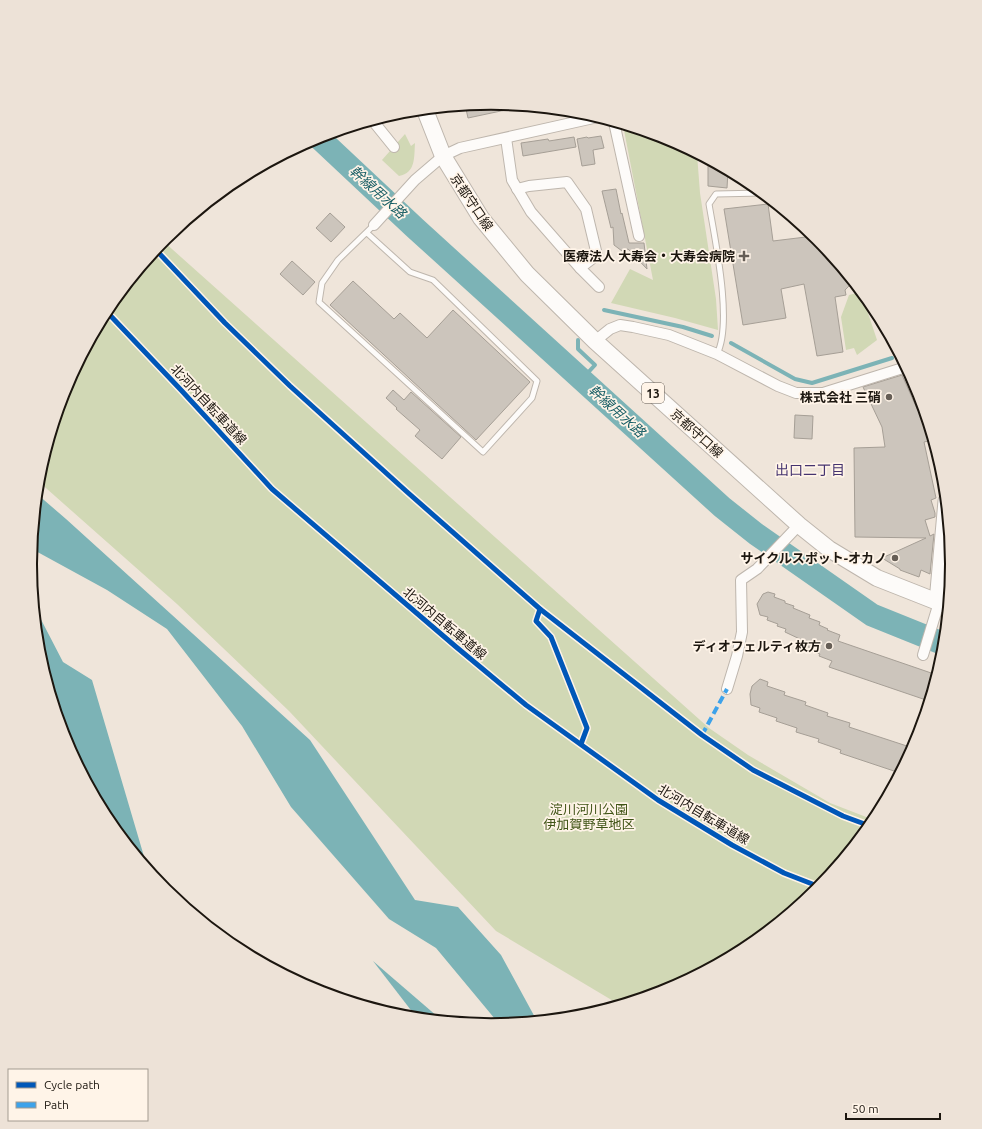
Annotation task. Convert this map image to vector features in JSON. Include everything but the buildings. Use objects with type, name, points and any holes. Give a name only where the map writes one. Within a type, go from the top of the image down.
[{"type":"main road","name":"京都守口線","points":[[427,115],[443,156],[481,218],[527,274],[595,342],[796,528],[877,578],[941,606]]},
{"type":"street","points":[[370,229],[415,180],[443,156],[460,148],[584,120]]},
{"type":"street","points":[[377,125],[394,147]]},
{"type":"street","points":[[615,128],[639,236]]},
{"type":"street","points":[[506,138],[512,180],[531,212],[580,268],[599,287]]},
{"type":"street","points":[[517,189],[529,186],[567,182],[586,209],[597,255],[580,268]]},
{"type":"street","points":[[595,342],[610,329],[620,325],[669,335],[717,354],[778,386],[796,393],[823,393],[899,367]]},
{"type":"street","points":[[727,689],[737,656],[742,632],[741,580],[757,569],[796,528]]},
{"type":"street","points":[[923,655],[941,606],[944,540]]},
{"type":"lane","points":[[717,354],[721,346],[724,329],[722,294],[709,204],[716,194],[752,193]]},
{"type":"lane","points":[[370,229],[410,272],[433,280],[538,381],[532,398],[483,452],[319,302],[322,283],[338,260],[370,229]]},
{"type":"green space","points":[[624,131],[665,145],[697,160],[700,193],[716,299],[718,330],[611,303],[630,269],[653,280]]},
{"type":"green space","points":[[405,134],[411,146],[415,143],[414,159],[409,172],[399,176],[382,160]]},
{"type":"green space","name":"淀川河川公園 伊加賀野草地区","points":[[168,245],[709,728],[748,755],[830,803],[868,818],[851,841],[812,886],[767,925],[718,958],[692,972],[665,984],[614,1001],[496,931],[289,711],[177,604],[44,486],[52,447],[61,419],[84,364],[98,337],[114,312],[131,288]]},
{"type":"green space","points":[[855,294],[867,311],[877,340],[857,355],[854,348],[846,350],[841,317],[849,295]]},
{"type":"water","points":[[42,498],[310,740],[415,900],[458,907],[501,955],[535,1017],[494,1018],[436,948],[389,919],[291,807],[242,726],[167,629],[107,590],[37,552]]},
{"type":"water","points":[[40,618],[63,662],[92,680],[144,857],[114,817],[98,791],[72,738],[52,682]]},
{"type":"water","points":[[373,961],[436,1015],[412,1012]]},
{"type":"waterway","name":"幹線用水路","points":[[324,143],[415,228],[722,507],[756,534],[872,615],[938,642]]},
{"type":"waterway","points":[[604,310],[683,327],[712,336]]},
{"type":"waterway","points":[[578,340],[578,349],[595,365],[582,379]]},
{"type":"waterway","points":[[731,343],[795,379],[812,383],[892,358]]},
{"type":"marked path","points":[[702,735],[727,689]]},
{"type":"cycle path","points":[[160,254],[225,323],[290,386],[540,609],[702,735],[753,770],[843,816],[863,824]]},
{"type":"cycle path","name":"北河内自転車道線","points":[[111,316],[272,489],[526,705],[658,800],[732,845],[784,873],[813,884]]},
{"type":"cycle path","points":[[540,609],[536,621],[551,637],[587,728],[581,744]]},
{"type":"place","name":"医療法人 大寿会・大寿会病院","points":[[744,256]]},
{"type":"place","name":"株式会社 三硝","points":[[889,397]]},
{"type":"place","name":"サイクルスポット-オカノ","points":[[895,558]]},
{"type":"place","name":"ディオフェルティ枚方","points":[[829,646]]},
{"type":"district","name":"出口二丁目","points":[[810,470]]}]
